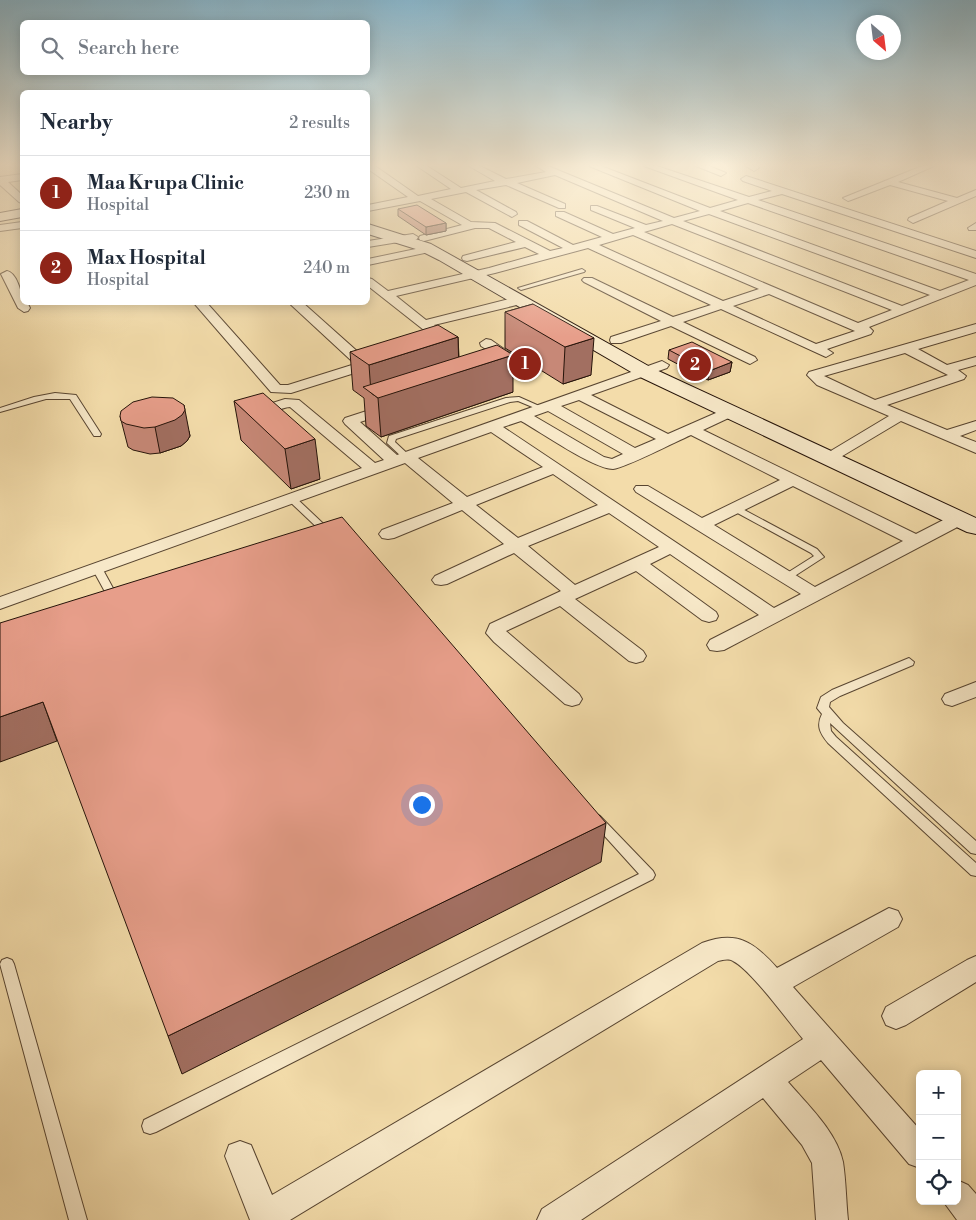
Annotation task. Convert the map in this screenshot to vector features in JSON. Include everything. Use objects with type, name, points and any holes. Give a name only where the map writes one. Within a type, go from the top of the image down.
[{"type":"street","points":[[0,228],[20,223]]},
{"type":"street","points":[[388,223],[418,241],[478,268],[730,412],[950,494]]},
{"type":"street","points":[[523,223],[573,249]]},
{"type":"street","points":[[585,223],[612,238]]},
{"type":"street","points":[[625,223],[677,250],[866,329],[866,332],[816,348]]},
{"type":"street","points":[[386,294],[478,268],[549,255],[666,223]]},
{"type":"street","points":[[678,223],[903,310]]},
{"type":"street","points":[[743,223],[941,295]]},
{"type":"street","points":[[813,223],[976,280]]},
{"type":"street","points":[[879,223],[976,255]]},
{"type":"street","points":[[370,261],[418,241],[470,227],[470,224],[488,224],[549,255]]},
{"type":"street","points":[[773,260],[882,224]]},
{"type":"street","points":[[370,229],[418,241]]},
{"type":"street","points":[[370,244],[418,241]]},
{"type":"street","points":[[478,268],[526,243]]},
{"type":"street","points":[[589,244],[850,364]]},
{"type":"street","points":[[632,264],[677,250]]},
{"type":"street","points":[[20,271],[3,274],[20,302]]},
{"type":"street","points":[[585,276],[750,360]]},
{"type":"street","points":[[861,326],[976,280]]},
{"type":"street","points":[[370,282],[442,339],[421,348]]},
{"type":"street","points":[[616,340],[771,289]]},
{"type":"street","points":[[424,324],[521,294],[616,340],[653,368],[837,453],[968,523]]},
{"type":"street","points":[[202,305],[276,389],[293,388],[383,360]]},
{"type":"street","points":[[297,305],[364,366]]},
{"type":"street","points":[[976,328],[814,375],[822,382],[873,405],[976,448]]},
{"type":"street","points":[[477,380],[522,366],[486,342]]},
{"type":"street","points":[[873,405],[959,376],[906,348]]},
{"type":"street","points":[[946,369],[976,361]]},
{"type":"street","points":[[0,603],[291,498],[328,478],[373,469],[653,368]]},
{"type":"street","points":[[580,395],[669,440]]},
{"type":"street","points":[[270,426],[255,413],[285,403],[294,403],[373,469]]},
{"type":"street","points":[[404,403],[350,421],[465,503],[516,545],[567,595],[636,656]]},
{"type":"street","points":[[546,407],[636,455]]},
{"type":"street","points":[[522,416],[607,464],[620,462],[730,412]]},
{"type":"street","points":[[837,453],[899,416]]},
{"type":"street","points":[[946,436],[976,425]]},
{"type":"street","points":[[492,426],[774,616]]},
{"type":"street","points":[[692,430],[916,541]]},
{"type":"street","points":[[388,534],[554,468]]},
{"type":"street","points":[[701,525],[793,480]]},
{"type":"street","points":[[642,489],[814,594]]},
{"type":"street","points":[[441,580],[516,545],[611,506]]},
{"type":"street","points":[[717,645],[916,541],[968,523]]},
{"type":"street","points":[[572,699],[496,633],[497,628],[672,547]]},
{"type":"street","points":[[637,563],[708,616]]},
{"type":"street","points":[[952,699],[976,689]]},
{"type":"street","points":[[774,984],[889,919]]},
{"type":"street","points":[[240,1156],[266,1218],[711,951],[726,946],[741,951],[759,967],[916,1148]]},
{"type":"street","points":[[896,1016],[976,968]]},
{"type":"street","points":[[553,1220],[824,1042]]},
{"type":"street","points":[[767,1080],[813,1134],[827,1160],[832,1220]]},
{"type":"street","points":[[961,1201],[976,1218]]},
{"type":"lane","points":[[521,294],[585,276]]},
{"type":"lane","points":[[0,410],[66,395],[73,397],[97,434]]},
{"type":"lane","points":[[401,459],[391,443],[392,438],[509,400],[519,399],[546,407]]},
{"type":"lane","points":[[291,498],[336,540],[327,543]]},
{"type":"lane","points":[[735,508],[814,551],[819,557],[787,577]]},
{"type":"lane","points":[[97,568],[117,604]]},
{"type":"lane","points":[[909,662],[836,693],[825,700],[822,708],[976,849]]},
{"type":"lane","points":[[827,714],[823,722],[824,731],[832,740],[976,871]]},
{"type":"lane","points":[[150,1126],[648,875],[587,810]]},
{"type":"lane","points":[[7,964],[78,1220]]},
{"type":"building","points":[[420,223],[446,223],[426,227]]},
{"type":"building","points":[[533,304],[594,338],[565,347],[505,312]]},
{"type":"building","points":[[438,325],[458,337],[369,365],[350,352]]},
{"type":"building","points":[[692,342],[732,362],[709,371],[669,350]]},
{"type":"building","points":[[497,345],[513,355],[378,398],[363,387]]},
{"type":"building","points":[[263,393],[315,439],[285,449],[234,401]]},
{"type":"building","points":[[152,397],[173,398],[184,405],[185,410],[175,420],[155,427],[144,428],[121,421],[121,411],[133,402]]},
{"type":"building","points":[[342,517],[606,823],[168,1036],[43,702],[0,717],[0,623]]},
{"type":"place","name":"Maa Krupa Clinic","points":[[525,364]]},
{"type":"place","name":"Max Hospital","points":[[695,365]]}]
